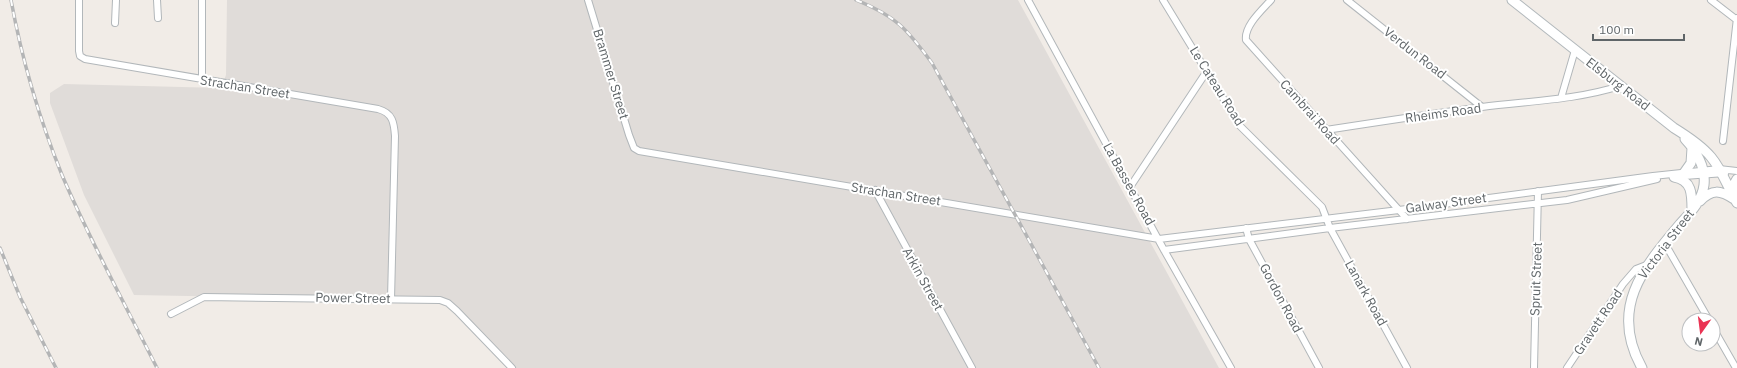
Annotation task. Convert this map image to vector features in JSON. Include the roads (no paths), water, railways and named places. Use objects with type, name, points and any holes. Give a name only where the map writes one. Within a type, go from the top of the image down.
[{"type":"main road","name":"Elsburg Road","points":[[1512,0],[1674,128],[1698,144],[1710,156],[1735,199]]},
{"type":"main road","points":[[1674,128],[1692,148],[1704,173]]},
{"type":"main road","points":[[1684,172],[1691,164],[1692,148]]},
{"type":"main road","name":"Victoria Street","points":[[1642,368],[1635,355],[1630,340],[1628,312],[1632,295],[1641,276],[1664,242],[1693,209],[1702,195],[1704,173]]},
{"type":"main road","points":[[1735,199],[1733,186],[1736,173]]},
{"type":"main road","points":[[1674,177],[1687,182],[1692,194],[1693,209]]},
{"type":"main road","points":[[1693,209],[1706,196],[1714,191],[1724,193],[1735,199]]},
{"type":"street","name":"Strachan Street","points":[[79,0],[79,54],[82,58],[90,61],[378,109],[388,113],[394,123],[391,299]]},
{"type":"street","points":[[115,23],[116,0]]},
{"type":"street","points":[[157,0],[158,18]]},
{"type":"street","points":[[202,0],[202,80]]},
{"type":"street","name":"Brammer Street","points":[[588,0],[634,148]]},
{"type":"street","name":"La Bassee Road","points":[[1028,0],[1164,250],[1231,368]]},
{"type":"street","name":"Le Cateau Road","points":[[1163,0],[1240,126],[1306,190],[1322,207],[1327,218]]},
{"type":"street","name":"Cambrai Road","points":[[1271,0],[1248,28],[1245,36],[1246,40],[1407,219]]},
{"type":"street","name":"Verdun Road","points":[[1347,0],[1482,107]]},
{"type":"street","points":[[1711,0],[1737,19],[1722,141]]},
{"type":"street","points":[[1561,98],[1575,50]]},
{"type":"street","points":[[1130,187],[1206,71]]},
{"type":"street","name":"Rheims Road","points":[[1326,130],[1482,107],[1561,98],[1604,91],[1620,86]]},
{"type":"street","name":"Strachan Street","points":[[634,148],[638,151],[650,154],[875,190],[1158,239]]},
{"type":"street","name":"Galway Street","points":[[1164,250],[1330,228],[1581,198],[1654,179],[1720,171],[1736,173]]},
{"type":"street","name":"Galway Street","points":[[1158,239],[1399,210],[1684,172],[1704,173]]},
{"type":"street","name":"Arkin Street","points":[[875,190],[972,368]]},
{"type":"street","name":"Spruit Street","points":[[1534,368],[1539,203],[1538,191]]},
{"type":"street","name":"Lanark Road","points":[[1327,218],[1330,228],[1407,368]]},
{"type":"street","name":"Gordon Road","points":[[1246,228],[1249,239],[1319,368]]},
{"type":"street","points":[[1664,242],[1704,312]]},
{"type":"street","name":"Gravett Road","points":[[1567,368],[1623,284],[1636,269],[1649,264]]},
{"type":"street","name":"Power Street","points":[[171,314],[204,297],[435,300],[448,303],[457,310],[512,368]]},
{"type":"street","points":[[1721,342],[1736,368]]},
{"type":"railway","points":[[11,0],[20,45],[32,89],[62,175],[96,248],[157,368]]},
{"type":"railway","points":[[856,0],[881,12],[900,25],[908,32],[932,63],[1099,368]]},
{"type":"railway","points":[[0,248],[20,297],[56,368]]}]
